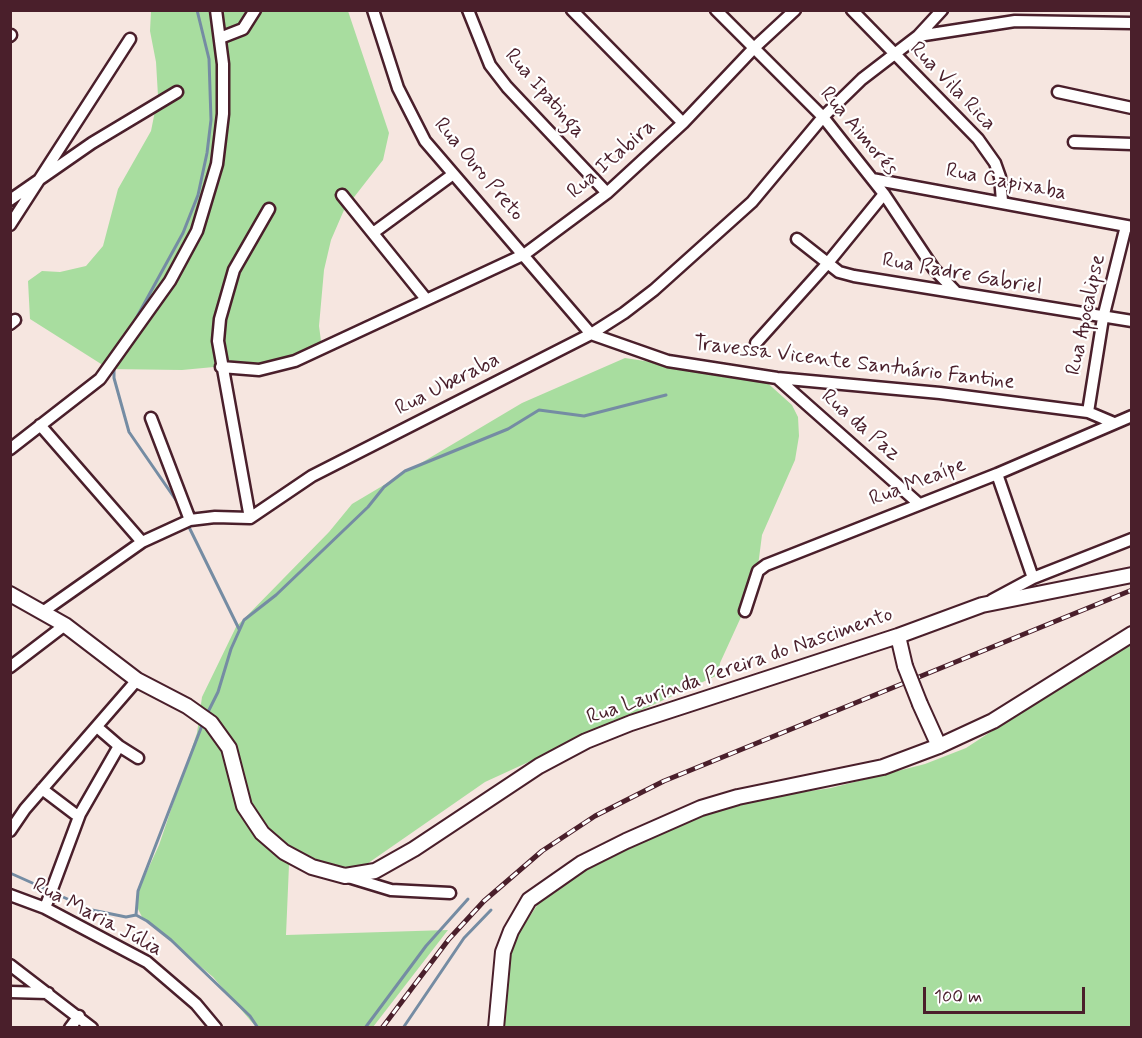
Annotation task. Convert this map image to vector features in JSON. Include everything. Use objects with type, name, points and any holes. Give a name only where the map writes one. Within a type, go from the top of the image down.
[{"type":"street","points":[[10,449],[100,379],[170,281],[197,231],[217,164],[224,114],[223,64],[216,10]]},
{"type":"street","points":[[220,38],[243,29],[255,10]]},
{"type":"street","name":"Rua Ipatinga","points":[[468,10],[490,64],[507,87],[607,194]]},
{"type":"street","points":[[572,10],[683,123]]},
{"type":"street","name":"Rua Aimorés","points":[[716,10],[823,117],[884,194],[934,269],[955,291]]},
{"type":"street","name":"Rua Itabira","points":[[221,367],[259,370],[295,361],[525,254],[607,194],[683,123],[755,47],[795,10]]},
{"type":"street","name":"Rua Vila Rica","points":[[852,10],[978,139],[995,163],[1000,177],[1002,201]]},
{"type":"street","points":[[918,36],[942,10]]},
{"type":"street","name":"Rua Ouro Preto","points":[[376,12],[398,88],[414,123],[452,175],[525,254],[591,334]]},
{"type":"street","points":[[918,36],[1015,21],[1131,23]]},
{"type":"street","name":"Rua Uberaba","points":[[250,518],[312,476],[591,334],[654,290],[752,202],[823,117],[862,79],[918,36]]},
{"type":"street","points":[[10,225],[130,39]]},
{"type":"street","points":[[1058,92],[1131,108]]},
{"type":"street","points":[[10,200],[37,180],[177,93]]},
{"type":"street","points":[[1074,142],[1131,144]]},
{"type":"street","points":[[373,233],[452,175]]},
{"type":"street","name":"Rua Capixaba","points":[[872,179],[1002,201],[1129,227]]},
{"type":"street","points":[[756,343],[827,264],[884,194]]},
{"type":"street","points":[[342,195],[426,299]]},
{"type":"street","points":[[44,611],[142,542],[190,520],[215,517],[250,518],[218,341],[226,295],[234,270],[269,209]]},
{"type":"street","name":"Rua Apocalipse","points":[[1088,412],[1103,318],[1129,227]]},
{"type":"street","name":"Rua Padre Gabriel","points":[[798,239],[839,272],[854,276],[1131,321]]},
{"type":"street","name":"Travessa Vicente Santuário Fantine","points":[[591,334],[668,361],[777,378],[940,393],[1088,412],[1114,423]]},
{"type":"street","name":"Rua da Paz","points":[[777,378],[918,503]]},
{"type":"street","name":"Rua Meaípe","points":[[745,611],[760,568],[918,503],[997,474],[1131,416]]},
{"type":"street","points":[[150,418],[190,520]]},
{"type":"street","points":[[40,425],[142,542]]},
{"type":"street","points":[[997,474],[1034,578]]},
{"type":"street","points":[[982,605],[1034,578],[1131,539]]},
{"type":"street","name":"Rua Laurinda Pereira do Nascimento","points":[[10,594],[44,611],[61,628],[137,680],[187,706],[211,723],[230,748],[244,806],[262,832],[284,852],[312,867],[345,876],[375,871],[385,866],[538,766],[586,741],[738,686],[898,636],[982,605],[1131,575]]},
{"type":"street","points":[[10,667],[61,628]]},
{"type":"street","points":[[496,1028],[503,952],[511,931],[529,900],[582,863],[701,808],[738,797],[883,767],[939,746],[993,721],[1131,634]]},
{"type":"street","points":[[898,636],[905,666],[939,746]]},
{"type":"street","points":[[10,831],[42,789],[137,680]]},
{"type":"street","points":[[97,727],[119,746],[138,758]]},
{"type":"street","points":[[45,908],[80,814],[119,746]]},
{"type":"street","points":[[42,789],[75,814],[80,814]]},
{"type":"street","points":[[345,876],[391,890],[450,893]]},
{"type":"street","name":"Rua Maria Júlia","points":[[10,895],[45,908],[147,962],[196,1004],[216,1028]]},
{"type":"street","points":[[10,964],[92,1028]]},
{"type":"street","points":[[10,992],[48,993]]},
{"type":"street","points":[[70,1028],[79,1016]]},
{"type":"green space","points":[[151,11],[348,11],[389,133],[383,160],[344,210],[331,240],[324,270],[319,326],[321,341],[316,348],[302,354],[267,362],[182,370],[109,369],[30,319],[28,281],[42,271],[60,272],[86,266],[103,246],[118,189],[151,131],[158,96],[156,62],[150,31]]},
{"type":"green space","points":[[625,358],[763,379],[792,405],[798,417],[799,436],[795,460],[762,535],[758,566],[746,606],[720,663],[718,675],[485,782],[351,875],[328,874],[289,865],[286,935],[448,930],[373,1027],[256,1027],[213,977],[142,917],[138,909],[138,891],[159,845],[197,733],[202,697],[236,627],[329,532],[352,504],[522,403]]},
{"type":"green space","points":[[1131,640],[1131,1027],[501,1028],[509,948],[559,872],[578,856],[641,830],[726,803],[831,788],[925,764],[966,748]]},
{"type":"waterway","points":[[133,324],[183,233],[198,195],[207,153],[211,120],[209,59],[197,10]]},
{"type":"waterway","points":[[114,365],[114,378],[129,432],[178,503]]},
{"type":"waterway","points":[[207,714],[218,692],[231,649],[244,620],[276,595],[368,507],[384,487],[405,471],[508,429],[539,410],[584,416],[666,395]]},
{"type":"waterway","points":[[187,523],[239,629]]},
{"type":"waterway","points":[[136,915],[138,891],[203,723]]},
{"type":"waterway","points":[[10,873],[48,890]]},
{"type":"waterway","points":[[54,893],[92,910],[126,917],[136,915],[147,921],[171,940],[250,1016],[258,1028]]},
{"type":"waterway","points":[[365,1028],[426,946],[468,899]]},
{"type":"waterway","points":[[403,1028],[464,938],[491,910]]},
{"type":"railway","points":[[382,1028],[449,939],[484,901],[542,851],[595,816],[664,781],[1132,590]]}]
